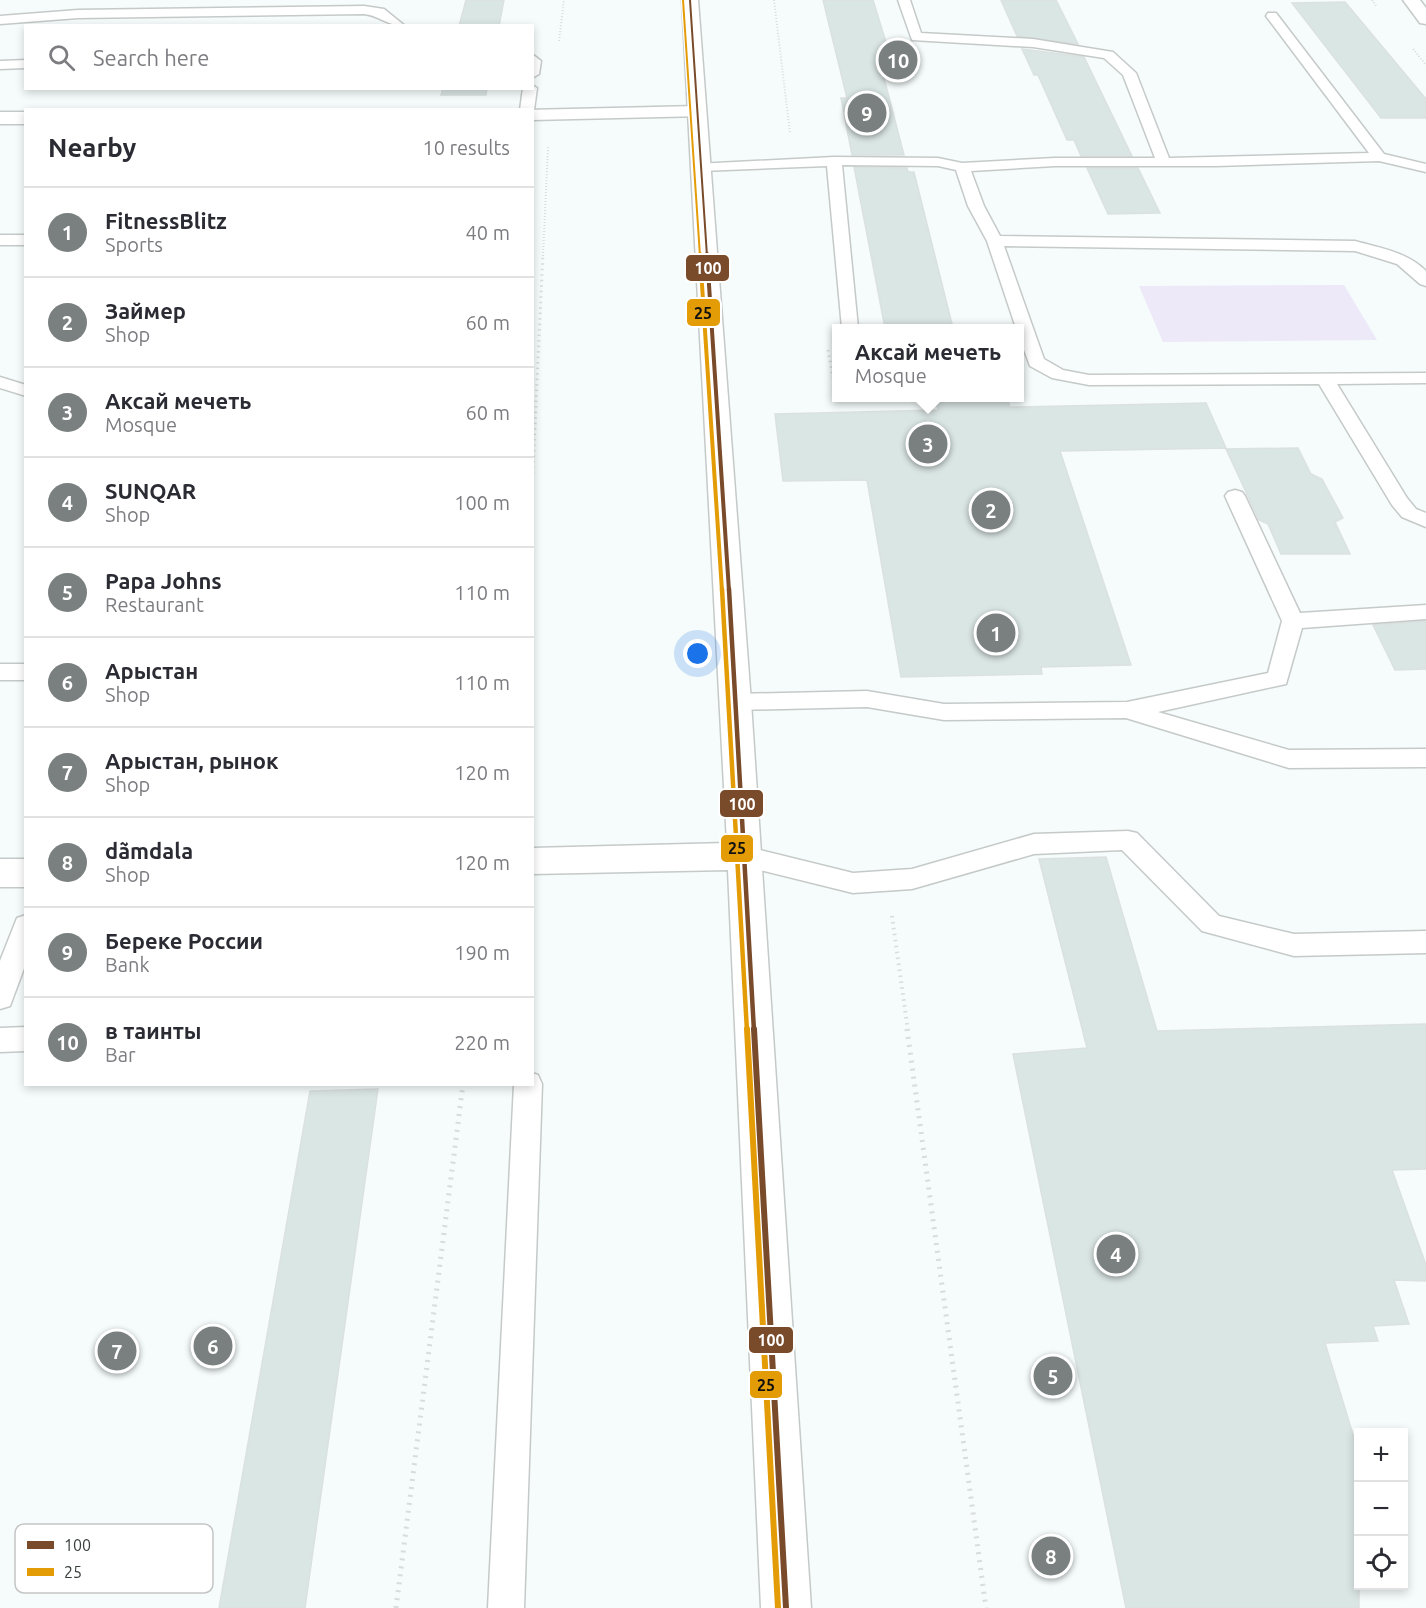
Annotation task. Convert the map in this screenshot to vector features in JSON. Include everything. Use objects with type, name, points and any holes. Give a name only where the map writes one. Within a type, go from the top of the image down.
[{"type":"main road","points":[[690,0],[736,702],[786,1608]]},
{"type":"main road","points":[[1411,0],[1426,19]]},
{"type":"main road","points":[[534,114],[697,112]]},
{"type":"main road","points":[[0,118],[24,118]]},
{"type":"main road","points":[[534,861],[744,856]]},
{"type":"main road","points":[[0,873],[24,873]]},
{"type":"lane","points":[[904,0],[916,37],[1033,43],[1108,55],[1129,73],[1163,160]]},
{"type":"lane","points":[[0,20],[78,14],[364,10],[380,12],[396,24]]},
{"type":"lane","points":[[1272,16],[1379,157]]},
{"type":"lane","points":[[0,65],[24,64]]},
{"type":"lane","points":[[527,108],[530,90]]},
{"type":"lane","points":[[702,167],[834,161],[938,162],[962,167],[1055,162],[1163,160],[1216,162],[1379,157],[1426,168]]},
{"type":"lane","points":[[834,161],[850,324]]},
{"type":"lane","points":[[962,167],[976,206],[995,242],[1023,324]]},
{"type":"lane","points":[[0,240],[24,240]]},
{"type":"lane","points":[[995,242],[1355,246],[1392,256],[1415,267],[1426,281]]},
{"type":"lane","points":[[1024,327],[1036,362],[1058,374],[1089,380],[1426,378]]},
{"type":"lane","points":[[1325,379],[1399,501],[1409,513],[1426,520]]},
{"type":"lane","points":[[0,382],[24,390]]},
{"type":"lane","points":[[736,702],[867,699],[944,712],[1127,710],[1278,679],[1293,621],[1235,496]]},
{"type":"lane","points":[[1293,621],[1426,612]]},
{"type":"lane","points":[[0,672],[24,672]]},
{"type":"lane","points":[[1127,710],[1289,759],[1426,758]]},
{"type":"lane","points":[[744,856],[853,883],[912,879],[1034,844],[1128,840],[1211,924],[1294,945],[1426,942]]},
{"type":"lane","points":[[0,998],[24,931]]},
{"type":"lane","points":[[0,1040],[24,1039]]},
{"type":"lane","points":[[506,1608],[528,1086]]},
{"type":"path","points":[[559,46],[564,0]]},
{"type":"path","points":[[774,0],[790,133]]},
{"type":"path","points":[[534,449],[552,114]]},
{"type":"path","points":[[892,914],[986,1608]]},
{"type":"path","points":[[396,1608],[463,1086]]},
{"type":"shaded area","points":[[1344,285],[1377,340],[1163,342],[1139,286]]},
{"type":"building","points":[[466,0],[504,0],[499,24],[460,24]]},
{"type":"building","points":[[823,0],[873,0],[897,78],[884,78],[904,155],[852,155],[841,98],[847,98]]},
{"type":"building","points":[[1001,0],[1056,0],[1078,44],[1017,36]]},
{"type":"building","points":[[1345,2],[1426,99],[1426,118],[1381,118],[1292,3]]},
{"type":"building","points":[[1022,49],[1084,57],[1132,156],[1081,156],[1074,140],[1067,140],[1038,75],[1034,75]]},
{"type":"building","points":[[442,90],[487,90],[486,95],[441,95]]},
{"type":"building","points":[[854,167],[907,168],[908,172],[914,172],[952,324],[884,324]]},
{"type":"building","points":[[1087,168],[1138,168],[1160,213],[1108,214]]},
{"type":"building","points":[[936,402],[1008,402],[1010,407],[1206,403],[1226,448],[1060,451],[1131,665],[1041,667],[1042,674],[901,677],[867,480],[783,481],[775,414],[938,410]]},
{"type":"building","points":[[1298,448],[1311,474],[1322,479],[1343,518],[1335,522],[1350,554],[1281,554],[1268,524],[1259,520],[1226,449]]},
{"type":"building","points":[[1426,621],[1426,669],[1395,670],[1373,625]]},
{"type":"building","points":[[1106,857],[1157,1031],[1426,1024],[1426,1169],[1392,1170],[1426,1265],[1426,1281],[1394,1280],[1409,1324],[1373,1326],[1378,1341],[1325,1343],[1354,1438],[1354,1590],[1359,1590],[1359,1608],[1126,1608],[1013,1054],[1087,1048],[1039,859]]},
{"type":"building","points":[[378,1089],[305,1608],[219,1608],[310,1091]]},
{"type":"transit line","name":"25","points":[[683,0],[729,702],[778,1608]]},
{"type":"transit line","name":"100","points":[[690,0],[736,702],[786,1608]]},
{"type":"place","name":"в таинты","points":[[898,60]]},
{"type":"place","name":"Береке России","points":[[867,113]]},
{"type":"place","name":"Аксай мечеть","points":[[928,444]]},
{"type":"place","name":"Займер","points":[[991,510]]},
{"type":"place","name":"FitnessBlitz","points":[[996,633]]},
{"type":"place","name":"SUNQAR","points":[[1116,1254]]},
{"type":"place","name":"Арыстан","points":[[213,1346]]},
{"type":"place","name":"Арыстан, рынок","points":[[117,1351]]},
{"type":"place","name":"Papa Johns","points":[[1053,1376]]},
{"type":"place","name":"dãmdala","points":[[1051,1556]]}]
